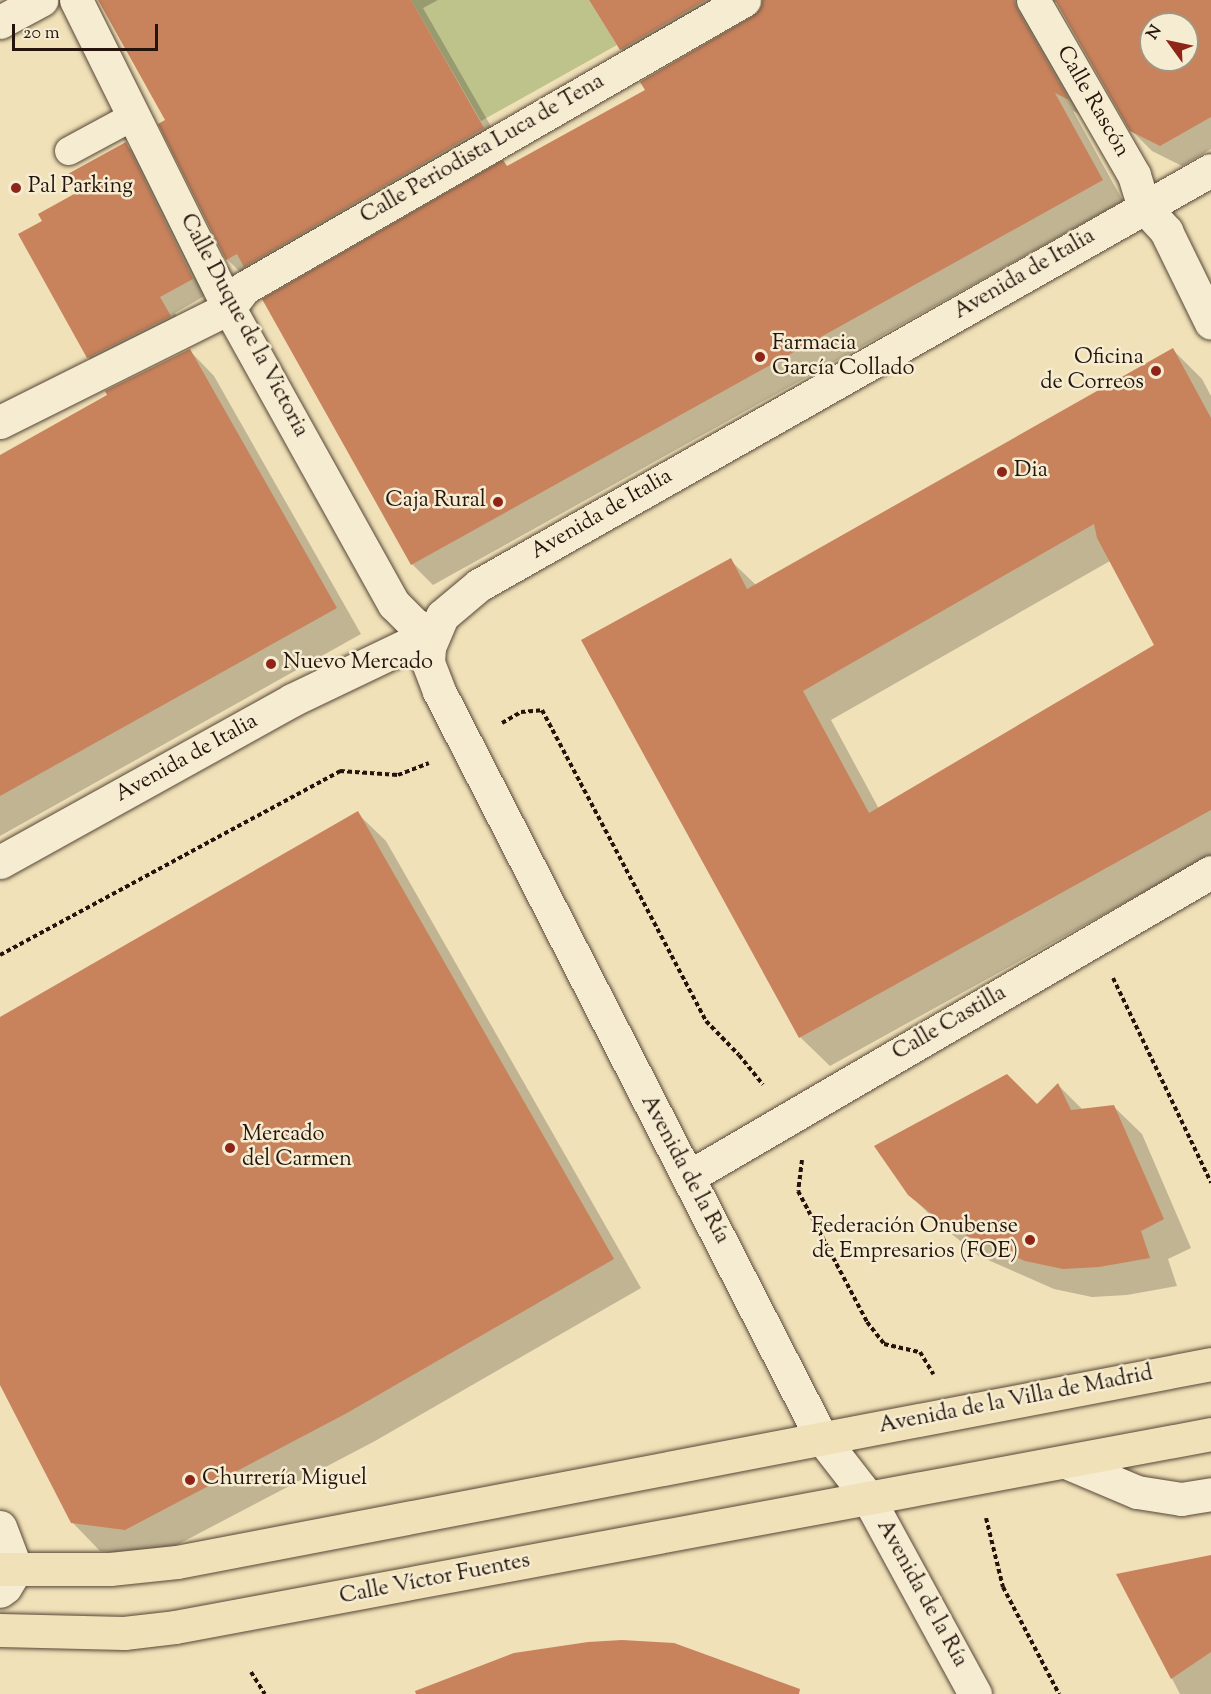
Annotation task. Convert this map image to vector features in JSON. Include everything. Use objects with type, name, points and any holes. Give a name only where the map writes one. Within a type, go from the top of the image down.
[{"type":"main road","name":"Avenida de la Villa de Madrid","points":[[821,1437],[1211,1364]]},
{"type":"main road","points":[[867,1496],[1066,1462],[1211,1434]]},
{"type":"main road","points":[[5,1576],[177,1562],[821,1437]]},
{"type":"main road","name":"Calle Víctor Fuentes","points":[[0,1630],[124,1633],[175,1627],[867,1496]]},
{"type":"street","points":[[0,22],[40,0]]},
{"type":"street","name":"Calle Duque de la Victoria","points":[[76,0],[229,309],[394,604],[415,625],[434,632]]},
{"type":"street","name":"Calle Periodista Luca de Tena","points":[[229,309],[244,288],[744,0]]},
{"type":"street","name":"Calle Rascón","points":[[1033,0],[1134,175],[1144,207]]},
{"type":"street","name":"Avenida de Italia","points":[[0,862],[292,700],[434,632],[442,616],[479,585],[1211,170]]},
{"type":"street","points":[[1144,207],[1166,231],[1211,323]]},
{"type":"street","points":[[0,422],[229,309]]},
{"type":"street","name":"Avenida de la Ría","points":[[434,632],[429,646],[428,662],[439,691],[639,1084],[690,1176],[821,1437],[867,1496],[975,1694]]},
{"type":"street","name":"Calle Castilla","points":[[690,1176],[1211,872]]},
{"type":"street","points":[[1066,1462],[1137,1492],[1181,1499],[1211,1494]]},
{"type":"street","points":[[0,1527],[5,1576]]},
{"type":"lane","points":[[69,151],[134,116]]},
{"type":"path","points":[[507,720],[521,712],[543,710],[706,1021],[739,1055],[765,1089]]},
{"type":"path","points":[[0,956],[340,771],[398,776],[431,762]]},
{"type":"path","points":[[1112,977],[1211,1183]]},
{"type":"path","points":[[802,1152],[798,1191],[867,1322],[884,1344],[920,1352],[938,1382]]},
{"type":"path","points":[[985,1511],[1003,1587],[1059,1694]]},
{"type":"path","points":[[251,1672],[265,1694]]},
{"type":"green space","points":[[411,0],[589,0],[617,45],[481,121]]},
{"type":"building","points":[[98,0],[411,0],[484,128],[244,267],[237,254],[226,260],[158,124],[165,120]]},
{"type":"building","points":[[589,0],[706,0],[620,50]]},
{"type":"building","points":[[763,0],[1014,0],[1069,100],[1055,93],[1103,180],[411,565],[262,299],[503,160],[507,166],[645,90],[640,82],[753,16],[760,9]]},
{"type":"building","points":[[1055,0],[1211,0],[1211,117],[1160,146],[1130,131]]},
{"type":"building","points":[[126,142],[193,279],[160,297],[171,316],[87,358],[18,234],[42,221],[38,214],[76,193],[66,175]]},
{"type":"building","points":[[1173,348],[1211,418],[1211,810],[799,1038],[581,640],[731,558],[747,589]],"holes":[[[1094,524],[1097,538],[1154,645],[869,813],[803,691]]]},
{"type":"building","points":[[190,349],[337,608],[0,796],[0,455],[107,395],[105,391]]},
{"type":"building","points":[[358,811],[614,1259],[347,1413],[125,1530],[71,1523],[0,1385],[0,1017]]},
{"type":"building","points":[[1007,1074],[1037,1104],[1058,1083],[1071,1110],[1114,1105],[1164,1219],[1141,1231],[1150,1258],[1099,1267],[1063,1269],[1025,1261],[949,1228],[908,1195],[874,1146]]},
{"type":"building","points":[[1211,1555],[1211,1652],[1171,1679],[1116,1574]]},
{"type":"building","points":[[622,1640],[674,1643],[800,1689],[799,1694],[416,1694],[415,1691],[514,1653],[588,1642]]},
{"type":"place","name":"Pal Parking","points":[[16,188]]},
{"type":"place","name":"Farmacia García Collado","points":[[760,357]]},
{"type":"place","name":"Oficina de Correos","points":[[1156,371]]},
{"type":"place","name":"Dia","points":[[1002,472]]},
{"type":"place","name":"Caja Rural","points":[[498,502]]},
{"type":"place","name":"Nuevo Mercado","points":[[271,664]]},
{"type":"place","name":"Mercado del Carmen","points":[[230,1148]]},
{"type":"place","name":"Federación Onubense de Empresarios (FOE)","points":[[1030,1240]]},
{"type":"place","name":"Churrería Miguel","points":[[190,1480]]}]
